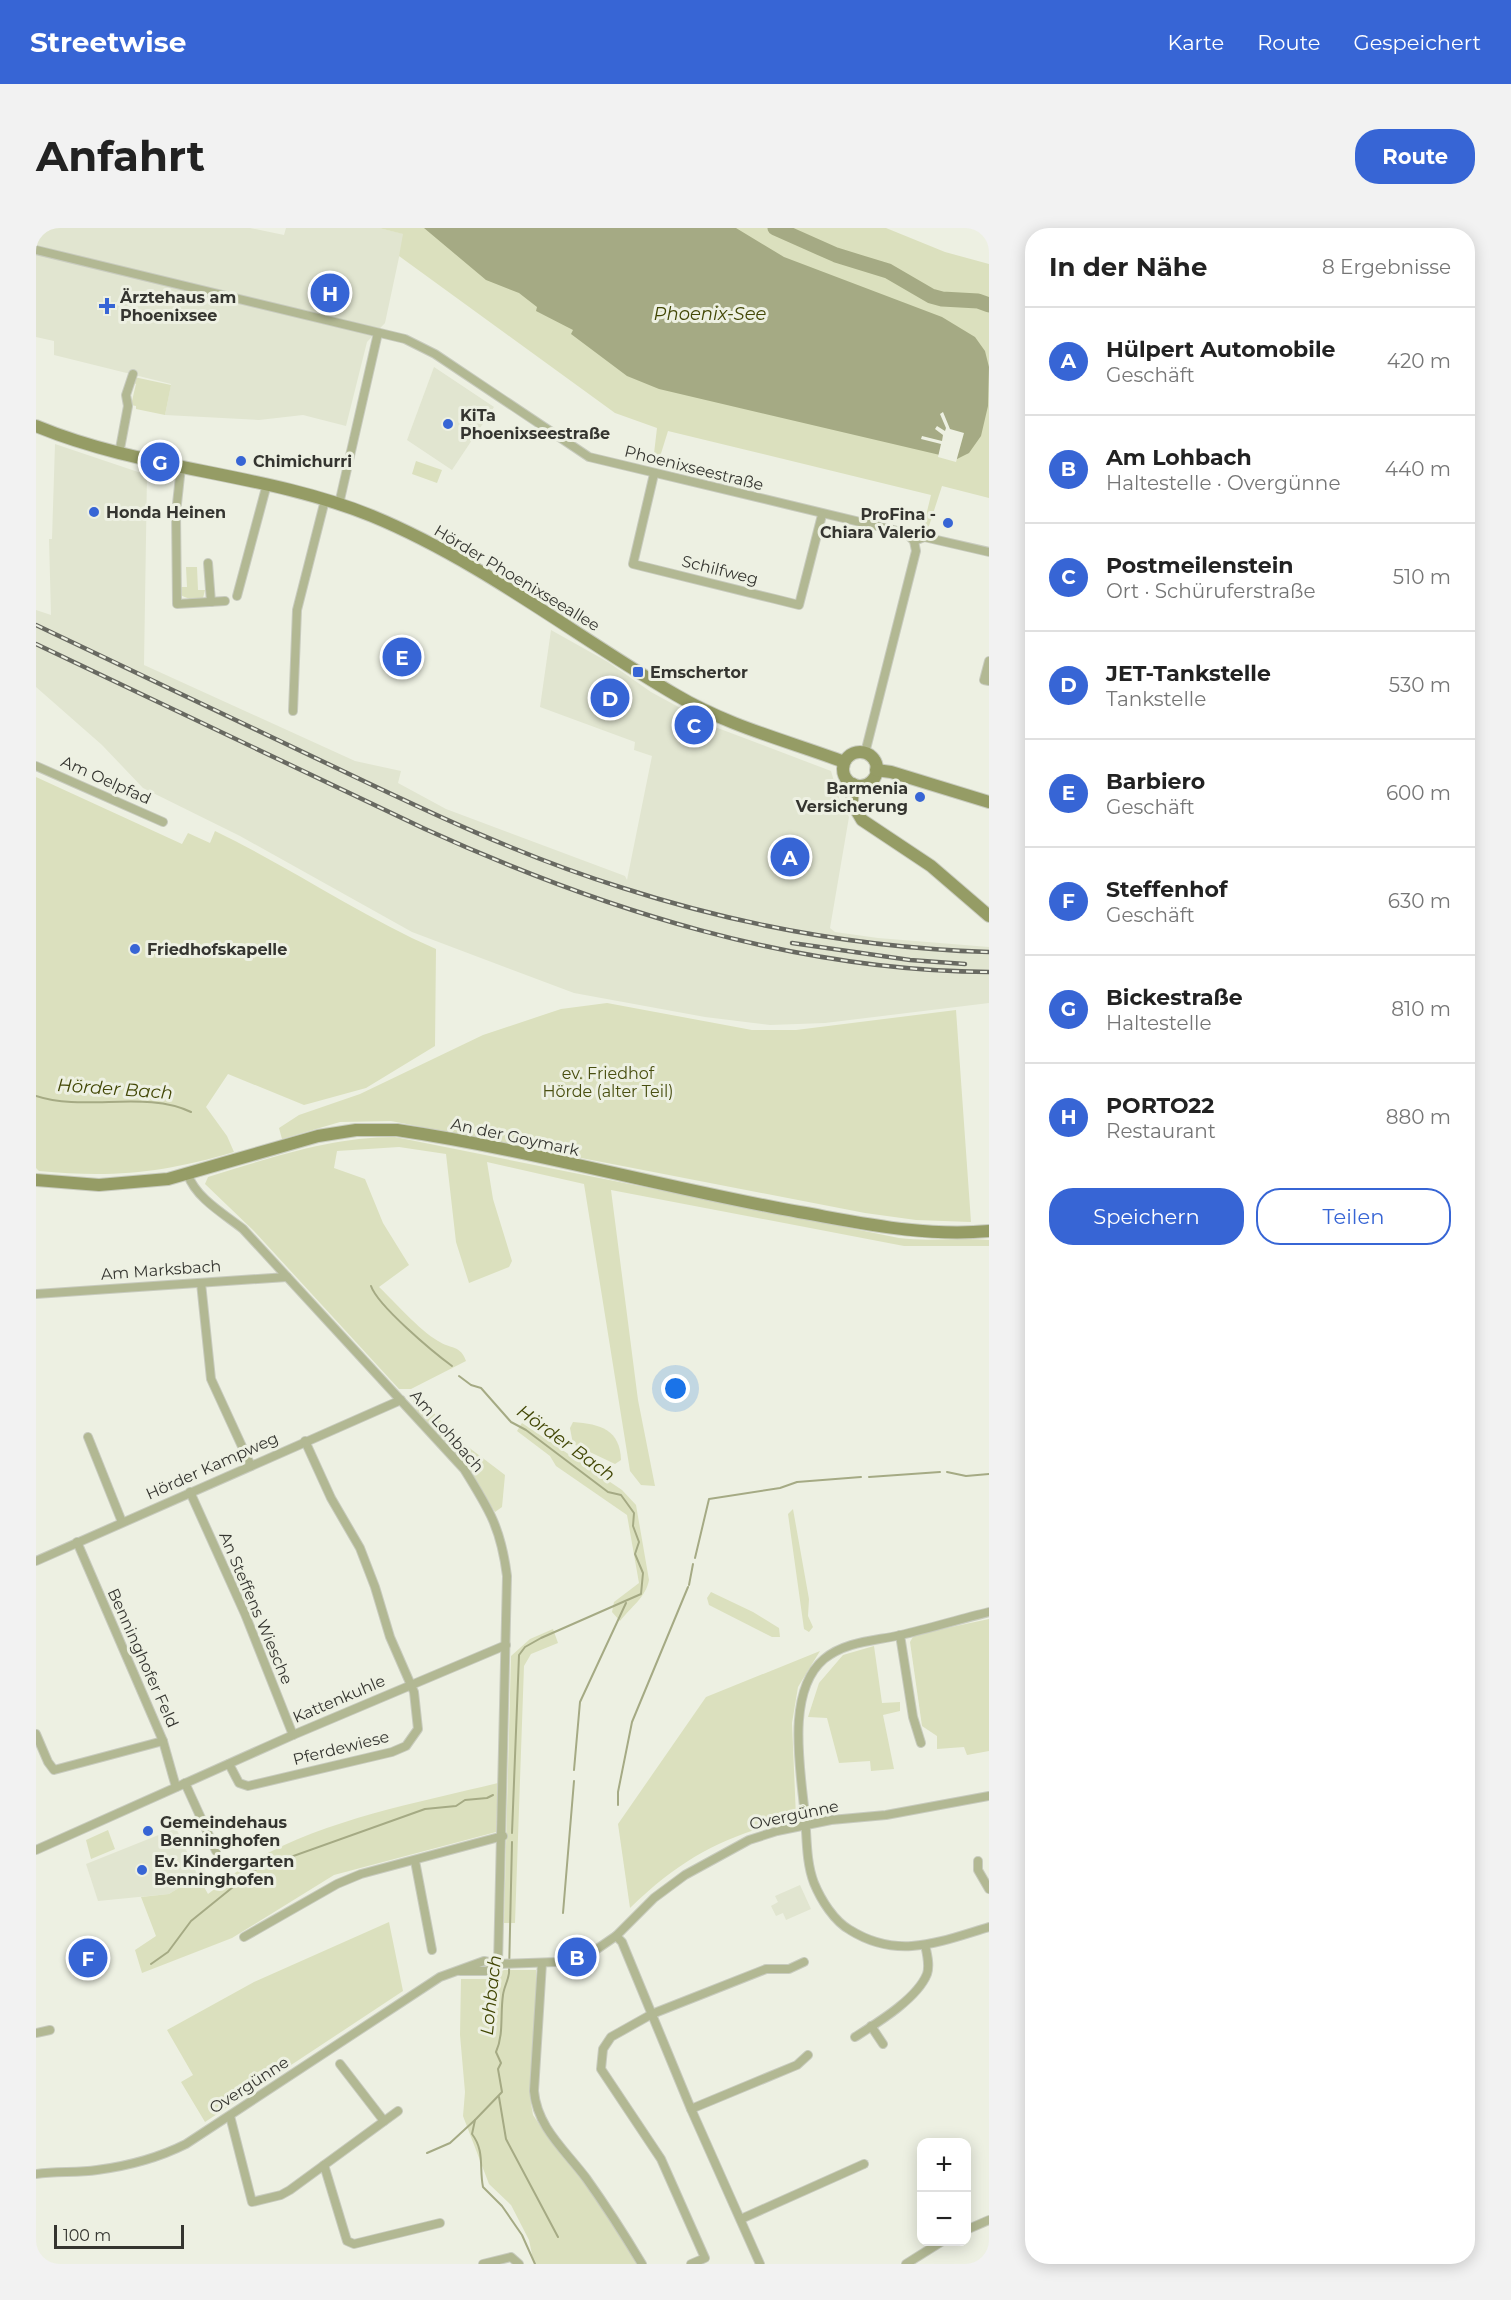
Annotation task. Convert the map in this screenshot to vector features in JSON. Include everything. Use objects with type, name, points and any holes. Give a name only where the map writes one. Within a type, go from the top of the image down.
[{"type":"main road","name":"Hörder Phoenixseeallee","points":[[36,426],[119,454],[267,484],[339,504],[372,516],[460,559],[631,668],[709,712],[844,762]]},
{"type":"main road","points":[[865,753],[874,760],[876,770],[868,783],[853,784],[845,777],[844,762],[851,754],[865,753]]},
{"type":"main road","points":[[876,770],[989,802]]},
{"type":"main road","points":[[853,784],[852,802],[855,812],[862,820],[931,866],[989,916]]},
{"type":"main road","name":"An der Goymark","points":[[36,1180],[119,1185],[188,1175],[318,1136],[356,1130],[397,1130],[725,1198],[900,1230],[934,1233],[989,1231]]},
{"type":"street","name":"Phoenixseestraße","points":[[36,250],[405,339],[435,354],[589,457],[822,515],[906,533],[914,541]]},
{"type":"street","points":[[339,504],[378,333]]},
{"type":"street","points":[[119,454],[128,406],[126,395],[133,374]]},
{"type":"street","points":[[181,466],[176,513],[177,604],[225,601]]},
{"type":"street","name":"Schilfweg","points":[[654,474],[633,564],[775,599],[799,604],[822,515]]},
{"type":"street","points":[[237,596],[267,484]]},
{"type":"street","points":[[292,711],[297,610],[325,500]]},
{"type":"street","points":[[865,753],[916,551],[914,541],[924,537],[989,552]]},
{"type":"street","points":[[208,563],[211,602]]},
{"type":"street","points":[[989,661],[984,680],[989,681]]},
{"type":"street","name":"Am Oelpfad","points":[[36,765],[163,822]]},
{"type":"street","name":"Am Lohbach","points":[[188,1175],[191,1184],[201,1195],[243,1229],[464,1469],[488,1506],[499,1532],[507,1576],[501,1964]]},
{"type":"street","name":"Am Marksbach","points":[[36,1294],[287,1276]]},
{"type":"street","points":[[201,1283],[211,1379],[251,1466]]},
{"type":"street","name":"Hörder Kampweg","points":[[36,1561],[401,1400]]},
{"type":"street","points":[[88,1437],[123,1522]]},
{"type":"street","name":"Pferdewiese","points":[[229,1764],[239,1783],[248,1786],[406,1746],[418,1729],[417,1705],[360,1548],[331,1498],[305,1441]]},
{"type":"street","name":"An Steffens Wiesche","points":[[190,1492],[245,1614],[293,1735]]},
{"type":"street","name":"Benninghofer Feld","points":[[77,1542],[163,1741],[176,1787]]},
{"type":"street","points":[[989,1612],[839,1649],[822,1661],[807,1686],[799,1721],[798,1749],[809,1862],[814,1882],[823,1901],[842,1924],[876,1942],[891,1946],[925,1946],[989,1927]]},
{"type":"street","points":[[900,1635],[914,1718],[921,1743]]},
{"type":"street","name":"Kattenkuhle","points":[[36,1850],[293,1735],[506,1645]]},
{"type":"street","points":[[36,1734],[54,1770],[163,1741]]},
{"type":"street","points":[[185,1783],[216,1851]]},
{"type":"street","name":"Overgünne","points":[[36,2174],[95,2170],[151,2158],[186,2144],[431,1982],[484,1961],[501,1964],[542,1963],[587,1953],[616,1936],[654,1898],[697,1867],[749,1840],[806,1825],[886,1815],[989,1796]]},
{"type":"street","points":[[244,1937],[338,1884],[361,1874],[502,1836]]},
{"type":"street","points":[[415,1861],[432,1950]]},
{"type":"street","points":[[978,1861],[978,1870],[989,1889]]},
{"type":"street","points":[[616,1936],[622,1942],[691,2109],[760,2264]]},
{"type":"street","points":[[855,2037],[898,2007],[922,1982],[927,1973],[925,1946]]},
{"type":"street","points":[[691,2264],[705,2258],[661,2159],[601,2069],[603,2049],[611,2037],[652,2014],[766,1969],[789,1969],[804,1962]]},
{"type":"street","points":[[542,1963],[534,2091],[536,2108],[548,2132],[619,2224],[642,2264]]},
{"type":"street","points":[[871,2026],[883,2044]]},
{"type":"street","points":[[36,2033],[50,2030]]},
{"type":"street","points":[[691,2109],[797,2065],[808,2055]]},
{"type":"street","points":[[340,2064],[384,2121]]},
{"type":"street","points":[[230,2116],[252,2202],[281,2195],[398,2111]]},
{"type":"street","points":[[741,2219],[864,2164]]},
{"type":"street","points":[[324,2165],[342,2235],[347,2241],[354,2244],[440,2223]]},
{"type":"street","points":[[971,2228],[989,2220]]},
{"type":"street","points":[[906,2264],[933,2246]]},
{"type":"street","points":[[483,2264],[511,2257],[519,2264]]},
{"type":"shaded area","points":[[36,228],[250,228],[284,235],[286,228],[379,228],[404,234],[385,323],[367,342],[346,426],[303,415],[259,420],[165,415],[171,384],[54,355],[54,341],[36,337]]},
{"type":"shaded area","name":"KiTa Phoenixseestraße","points":[[434,367],[494,407],[452,470],[407,440]]},
{"type":"shaded area","points":[[55,444],[147,475],[144,665],[355,761],[401,771],[398,783],[446,809],[625,876],[627,880],[652,756],[634,750],[635,742],[540,707],[551,630],[608,662],[651,692],[715,727],[831,771],[840,801],[849,817],[830,928],[835,932],[878,938],[989,947],[989,1003],[825,1023],[770,1025],[705,1017],[574,993],[412,932],[240,836],[143,788],[102,745],[36,687],[36,610],[51,615],[49,539],[52,539]]},
{"type":"shaded area","name":"Ev. Kindergarten Benninghofen","points":[[176,1828],[198,1876],[169,1894],[98,1901],[86,1864]]},
{"type":"shaded area","points":[[800,1885],[811,1909],[786,1920],[783,1913],[776,1916],[771,1906],[778,1902],[775,1896]]},
{"type":"green space","name":"Phoenix-See","points":[[379,228],[886,228],[945,252],[989,264],[989,498],[942,486],[928,529],[923,528],[931,495],[668,431],[658,463],[653,462],[657,428],[615,413],[399,256],[403,234]]},
{"type":"green space","points":[[134,377],[171,385],[165,415],[136,409],[136,406],[131,405],[136,384],[133,383]]},
{"type":"green space","points":[[416,461],[442,470],[437,483],[412,474]]},
{"type":"green space","points":[[186,567],[197,567],[198,590],[205,590],[203,598],[192,600],[180,595],[179,587],[187,587]]},
{"type":"green space","points":[[36,777],[182,844],[188,833],[210,843],[215,831],[407,936],[436,949],[435,1046],[366,1088],[304,1105],[228,1074],[206,1107],[227,1136],[234,1152],[184,1165],[138,1172],[91,1174],[39,1171],[36,1168]]},
{"type":"green space","name":"ev. Friedhof Hörde (alter Teil)","points":[[607,1003],[752,1030],[796,1030],[956,1010],[971,1222],[916,1220],[865,1213],[391,1121],[340,1122],[282,1139],[279,1128],[299,1115],[360,1094],[483,1035],[561,1009]]},
{"type":"green space","points":[[395,1137],[899,1238],[989,1240],[989,1246],[904,1246],[611,1190],[638,1400],[655,1486],[641,1485],[630,1471],[584,1184],[487,1162],[493,1199],[512,1261],[509,1267],[469,1283],[456,1242],[446,1154],[399,1147],[337,1151],[334,1168],[365,1179],[383,1223],[409,1265],[379,1287],[423,1330],[442,1344],[461,1352],[466,1361],[411,1389],[399,1389],[254,1231],[205,1184],[208,1177],[300,1150],[347,1141]]},
{"type":"green space","points":[[414,1392],[459,1440],[505,1475],[502,1507],[495,1512],[463,1461],[418,1413],[413,1402]]},
{"type":"green space","points":[[573,1422],[607,1430],[617,1442],[621,1460],[615,1464],[573,1444],[570,1428]]},
{"type":"green space","points":[[522,1423],[622,1490],[636,1505],[649,1580],[641,1597],[620,1621],[612,1612],[614,1602],[639,1583],[627,1515],[556,1466],[550,1456],[517,1431]]},
{"type":"green space","points":[[793,1509],[809,1599],[808,1616],[813,1627],[809,1632],[804,1629],[788,1514]]},
{"type":"green space","points":[[711,1592],[753,1612],[779,1628],[780,1637],[772,1637],[709,1605],[707,1598]]},
{"type":"green space","points":[[989,1619],[989,1751],[967,1755],[964,1747],[937,1749],[937,1736],[922,1726],[910,1642],[914,1635]]},
{"type":"green space","points":[[553,1629],[558,1643],[531,1654],[524,1666],[515,1923],[504,1923],[511,1656],[530,1639]]},
{"type":"green space","points":[[874,1646],[882,1703],[900,1702],[900,1711],[883,1715],[894,1769],[871,1771],[870,1761],[839,1763],[827,1718],[808,1717],[819,1683],[843,1655]]},
{"type":"green space","points":[[820,1651],[798,1687],[792,1723],[796,1817],[747,1832],[707,1850],[669,1874],[630,1908],[618,1824],[706,1697]]},
{"type":"green space","points":[[498,1783],[496,1832],[334,1875],[232,1938],[142,1973],[135,1950],[156,1936],[141,1897],[169,1894],[198,1876],[208,1894],[253,1861],[311,1834],[404,1805]]},
{"type":"green space","points":[[108,1830],[115,1849],[91,1859],[86,1840]]},
{"type":"green space","points":[[389,1922],[403,1991],[205,2122],[181,2082],[193,2075],[167,2030],[254,1982]]},
{"type":"green space","points":[[504,1970],[536,1970],[536,2015],[530,2097],[533,2115],[552,2143],[580,2175],[639,2264],[534,2264],[529,2240],[511,2205],[489,2184],[463,2116],[465,2092],[460,2035],[461,1979],[487,1979]]},
{"type":"water","name":"Phoenix-See","points":[[424,228],[736,228],[784,257],[942,317],[975,337],[985,351],[989,367],[988,406],[981,436],[969,453],[957,459],[659,389],[627,376],[571,334],[573,330],[536,311],[537,307],[519,293],[486,280]]},
{"type":"pier","points":[[943,412],[950,429],[964,433],[956,462],[938,457],[941,444],[921,439],[922,436],[942,441],[943,435],[935,429],[937,426],[945,431],[946,428],[940,414]]},
{"type":"waterway","points":[[775,228],[836,255],[888,271],[931,296],[942,299],[978,301],[989,305]]},
{"type":"waterway","name":"Hörder Bach","points":[[36,1096],[74,1102],[155,1102],[191,1112]]},
{"type":"waterway","name":"Hörder Bach","points":[[371,1286],[395,1316],[452,1366]]},
{"type":"waterway","name":"Lohbach","points":[[459,1376],[471,1385],[481,1388],[511,1422],[526,1430],[608,1492],[621,1495],[634,1513],[633,1526],[639,1542],[635,1554],[643,1573],[641,1594],[541,1638],[525,1647],[519,1655],[512,1833]]},
{"type":"waterway","name":"Hörder Bach","points":[[869,1477],[940,1472]]},
{"type":"waterway","name":"Hörder Bach","points":[[947,1472],[966,1476],[989,1474]]},
{"type":"waterway","name":"Hörder Bach","points":[[695,1558],[709,1499],[780,1488],[797,1482],[861,1477]]},
{"type":"waterway","points":[[689,1585],[693,1564]]},
{"type":"waterway","points":[[618,1805],[618,1792],[632,1722],[688,1587]]},
{"type":"waterway","points":[[574,1770],[580,1702],[626,1603]]},
{"type":"waterway","points":[[563,1913],[574,1781]]},
{"type":"waterway","points":[[151,1964],[168,1952],[191,1921],[254,1870],[425,1809],[456,1806],[465,1800],[487,1798],[493,1795]]},
{"type":"waterway","name":"Lohbach","points":[[512,1842],[509,1973],[503,1995],[501,2031],[496,2052],[501,2063],[498,2069],[502,2092],[475,2120],[472,2134],[479,2147],[483,2187],[502,2206],[522,2235],[535,2264]]},
{"type":"waterway","points":[[499,2097],[506,2139],[558,2237]]},
{"type":"waterway","points":[[427,2153],[450,2143],[475,2120]]},
{"type":"railway","points":[[36,625],[436,815],[547,862],[623,888],[758,924],[896,946],[989,952]]},
{"type":"railway","points":[[36,644],[425,829],[560,885],[629,909],[700,930],[771,947],[843,960],[916,969],[989,972]]},
{"type":"railway","points":[[792,943],[910,960],[965,964]]},
{"type":"place","name":"PORTO22","points":[[330,293]]},
{"type":"place","name":"Ärztehaus am Phoenixsee","points":[[107,306]]},
{"type":"place","name":"KiTa Phoenixseestraße","points":[[448,424]]},
{"type":"place","name":"Chimichurri","points":[[241,461]]},
{"type":"place","name":"Bickestraße","points":[[160,462]]},
{"type":"place","name":"Honda Heinen","points":[[94,512]]},
{"type":"place","name":"ProFina - Chiara Valerio","points":[[948,523]]},
{"type":"place","name":"Barbiero","points":[[402,657]]},
{"type":"place","name":"Emschertor","points":[[638,672]]},
{"type":"place","name":"JET-Tankstelle","points":[[610,698]]},
{"type":"place","name":"Postmeilenstein","points":[[694,725]]},
{"type":"place","name":"Barmenia Versicherung","points":[[920,797]]},
{"type":"place","name":"Hülpert Automobile","points":[[790,857]]},
{"type":"place","name":"Friedhofskapelle","points":[[135,949]]},
{"type":"place","name":"Gemeindehaus Benninghofen","points":[[148,1831]]},
{"type":"place","name":"Ev. Kindergarten Benninghofen","points":[[142,1870]]},
{"type":"place","name":"Am Lohbach","points":[[577,1957]]},
{"type":"place","name":"Steffenhof","points":[[88,1958]]}]
